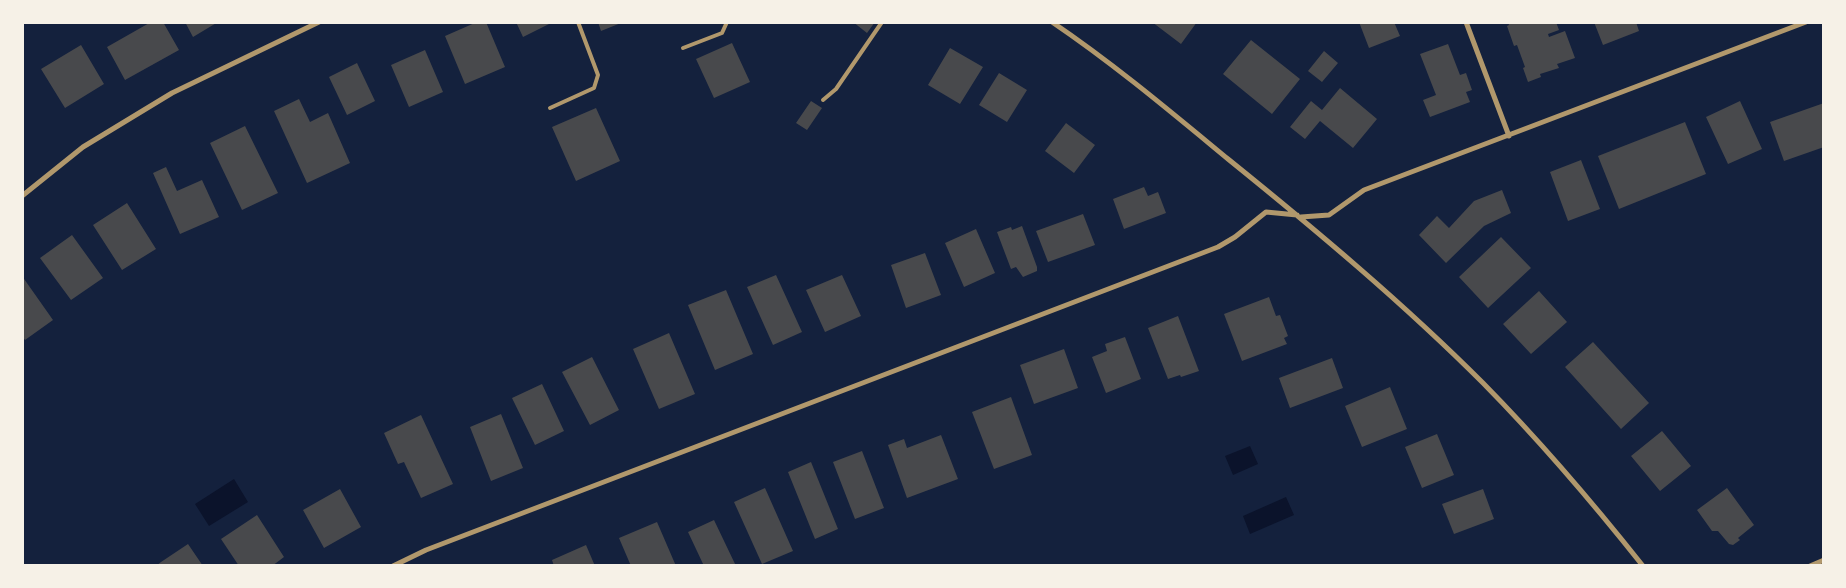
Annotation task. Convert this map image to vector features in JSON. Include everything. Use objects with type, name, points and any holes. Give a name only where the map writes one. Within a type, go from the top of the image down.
[{"type":"street","points":[[22,196],[83,148],[172,93],[319,22]]},
{"type":"street","points":[[1052,22],[1099,54],[1299,216],[1408,312],[1484,384],[1597,508],[1643,566]]},
{"type":"street","points":[[1466,22],[1509,136]]},
{"type":"street","points":[[393,566],[444,543],[1218,247],[1235,237],[1266,212],[1299,216],[1329,216],[1364,190],[1806,22]]},
{"type":"street","points":[[1810,566],[1824,560]]},
{"type":"lane","points":[[550,108],[594,88],[598,75],[578,22]]},
{"type":"lane","points":[[683,48],[722,33],[727,22]]},
{"type":"lane","points":[[823,100],[836,89],[882,22]]},
{"type":"water","points":[[1250,446],[1258,464],[1233,475],[1225,456]]},
{"type":"water","points":[[234,479],[248,502],[209,526],[195,504]]},
{"type":"water","points":[[1286,497],[1294,515],[1250,534],[1243,516]]},
{"type":"building","points":[[151,22],[163,22],[179,50],[125,80],[107,47]]},
{"type":"building","points":[[185,22],[218,22],[193,37]]},
{"type":"building","points":[[477,22],[486,22],[505,67],[465,84],[445,36]]},
{"type":"building","points":[[516,22],[553,22],[523,37]]},
{"type":"building","points":[[598,22],[621,22],[621,23],[601,31]]},
{"type":"building","points":[[853,22],[875,22],[867,33]]},
{"type":"building","points":[[1152,22],[1197,22],[1181,44]]},
{"type":"building","points":[[1359,22],[1394,22],[1400,36],[1369,48]]},
{"type":"building","points":[[1508,22],[1556,22],[1559,30],[1548,34],[1549,37],[1565,31],[1575,58],[1557,64],[1559,68],[1540,74],[1541,77],[1528,82],[1517,45],[1514,46],[1507,26],[1509,25]]},
{"type":"building","points":[[1594,22],[1636,22],[1639,31],[1603,45]]},
{"type":"building","points":[[1251,40],[1300,79],[1272,114],[1223,74]]},
{"type":"building","points":[[732,43],[750,82],[714,98],[696,59]]},
{"type":"building","points":[[1448,44],[1460,75],[1466,73],[1472,90],[1466,92],[1470,102],[1430,117],[1423,100],[1436,95],[1420,54]]},
{"type":"building","points":[[81,45],[104,84],[65,108],[41,69]]},
{"type":"building","points":[[950,48],[983,67],[960,104],[928,85]]},
{"type":"building","points":[[425,50],[443,92],[409,107],[391,65]]},
{"type":"building","points":[[1324,51],[1338,63],[1322,82],[1308,71]]},
{"type":"building","points":[[357,63],[375,101],[347,115],[329,77]]},
{"type":"building","points":[[999,73],[1027,90],[1007,122],[979,105]]},
{"type":"building","points":[[1340,88],[1377,119],[1353,148],[1320,121],[1305,139],[1290,127],[1311,101],[1322,110]]},
{"type":"building","points":[[299,99],[310,122],[328,113],[350,163],[307,183],[274,111]]},
{"type":"building","points":[[811,101],[822,108],[807,130],[796,123]]},
{"type":"building","points":[[1740,101],[1762,149],[1728,164],[1706,117]]},
{"type":"building","points":[[1824,103],[1824,147],[1784,161],[1770,122]]},
{"type":"building","points":[[596,108],[620,161],[576,181],[552,127]]},
{"type":"building","points":[[1685,122],[1706,174],[1619,209],[1598,156]]},
{"type":"building","points":[[1066,123],[1095,145],[1074,173],[1045,151]]},
{"type":"building","points":[[245,126],[278,193],[242,210],[210,143]]},
{"type":"building","points":[[1581,160],[1600,209],[1568,221],[1550,172]]},
{"type":"building","points":[[166,167],[177,191],[202,180],[219,217],[180,234],[153,173]]},
{"type":"building","points":[[1144,187],[1148,196],[1158,192],[1166,213],[1124,229],[1113,199]]},
{"type":"building","points":[[1502,190],[1511,213],[1484,226],[1446,263],[1419,235],[1437,216],[1449,228],[1474,201]]},
{"type":"building","points":[[127,203],[156,249],[122,270],[93,225]]},
{"type":"building","points":[[1083,214],[1095,245],[1048,262],[1036,231]]},
{"type":"building","points":[[1022,226],[1037,267],[1037,271],[1023,277],[1016,267],[1011,269],[997,232],[1011,227],[1012,230]]},
{"type":"building","points":[[976,229],[995,273],[964,287],[945,243]]},
{"type":"building","points":[[72,235],[103,278],[71,300],[40,258]]},
{"type":"building","points":[[1501,237],[1531,268],[1488,308],[1459,277]]},
{"type":"building","points":[[925,253],[941,295],[906,308],[891,265]]},
{"type":"building","points":[[776,275],[802,332],[773,345],[747,287]]},
{"type":"building","points":[[842,275],[861,316],[825,332],[806,290]]},
{"type":"building","points":[[22,276],[53,320],[25,340],[22,336]]},
{"type":"building","points":[[726,290],[753,354],[715,370],[688,305]]},
{"type":"building","points":[[1539,291],[1567,322],[1531,354],[1503,324]]},
{"type":"building","points":[[1269,297],[1276,316],[1280,315],[1288,336],[1284,338],[1287,344],[1242,361],[1224,314]]},
{"type":"building","points":[[1178,316],[1199,371],[1168,379],[1148,328]]},
{"type":"building","points":[[669,333],[695,394],[659,409],[633,349]]},
{"type":"building","points":[[1125,337],[1141,379],[1106,393],[1092,357],[1107,351],[1105,344]]},
{"type":"building","points":[[1593,342],[1649,403],[1621,429],[1565,367]]},
{"type":"building","points":[[1064,349],[1078,388],[1034,404],[1020,365]]},
{"type":"building","points":[[592,357],[619,410],[590,425],[562,372]]},
{"type":"building","points":[[1332,358],[1343,388],[1290,408],[1279,378]]},
{"type":"building","points":[[542,384],[564,431],[535,445],[512,398]]},
{"type":"building","points":[[1390,387],[1407,429],[1362,447],[1345,406]]},
{"type":"building","points":[[1011,397],[1032,455],[994,469],[972,412]]},
{"type":"building","points":[[501,414],[523,468],[491,481],[470,427]]},
{"type":"building","points":[[421,415],[453,484],[421,498],[404,462],[398,464],[384,433]]},
{"type":"building","points":[[1662,431],[1691,466],[1660,491],[1631,456]]},
{"type":"building","points":[[1437,434],[1454,475],[1422,488],[1405,447]]},
{"type":"building","points":[[941,435],[958,479],[907,498],[888,445],[904,439],[907,448]]},
{"type":"building","points":[[862,451],[884,508],[855,519],[833,462]]},
{"type":"building","points":[[811,462],[838,529],[815,539],[788,472]]},
{"type":"building","points":[[765,488],[793,551],[762,564],[734,502]]},
{"type":"building","points":[[1727,488],[1754,525],[1738,538],[1740,540],[1733,545],[1729,544],[1718,531],[1712,531],[1697,510]]},
{"type":"building","points":[[340,489],[361,527],[324,548],[303,510]]},
{"type":"building","points":[[1483,489],[1494,519],[1454,534],[1442,504]]},
{"type":"building","points":[[257,515],[284,557],[272,566],[239,566],[221,539]]},
{"type":"building","points":[[714,520],[736,566],[704,566],[688,532]]},
{"type":"building","points":[[657,522],[676,566],[631,566],[619,538]]},
{"type":"building","points":[[188,544],[203,566],[156,566],[161,562]]},
{"type":"building","points":[[586,545],[595,566],[554,566],[552,560]]}]
